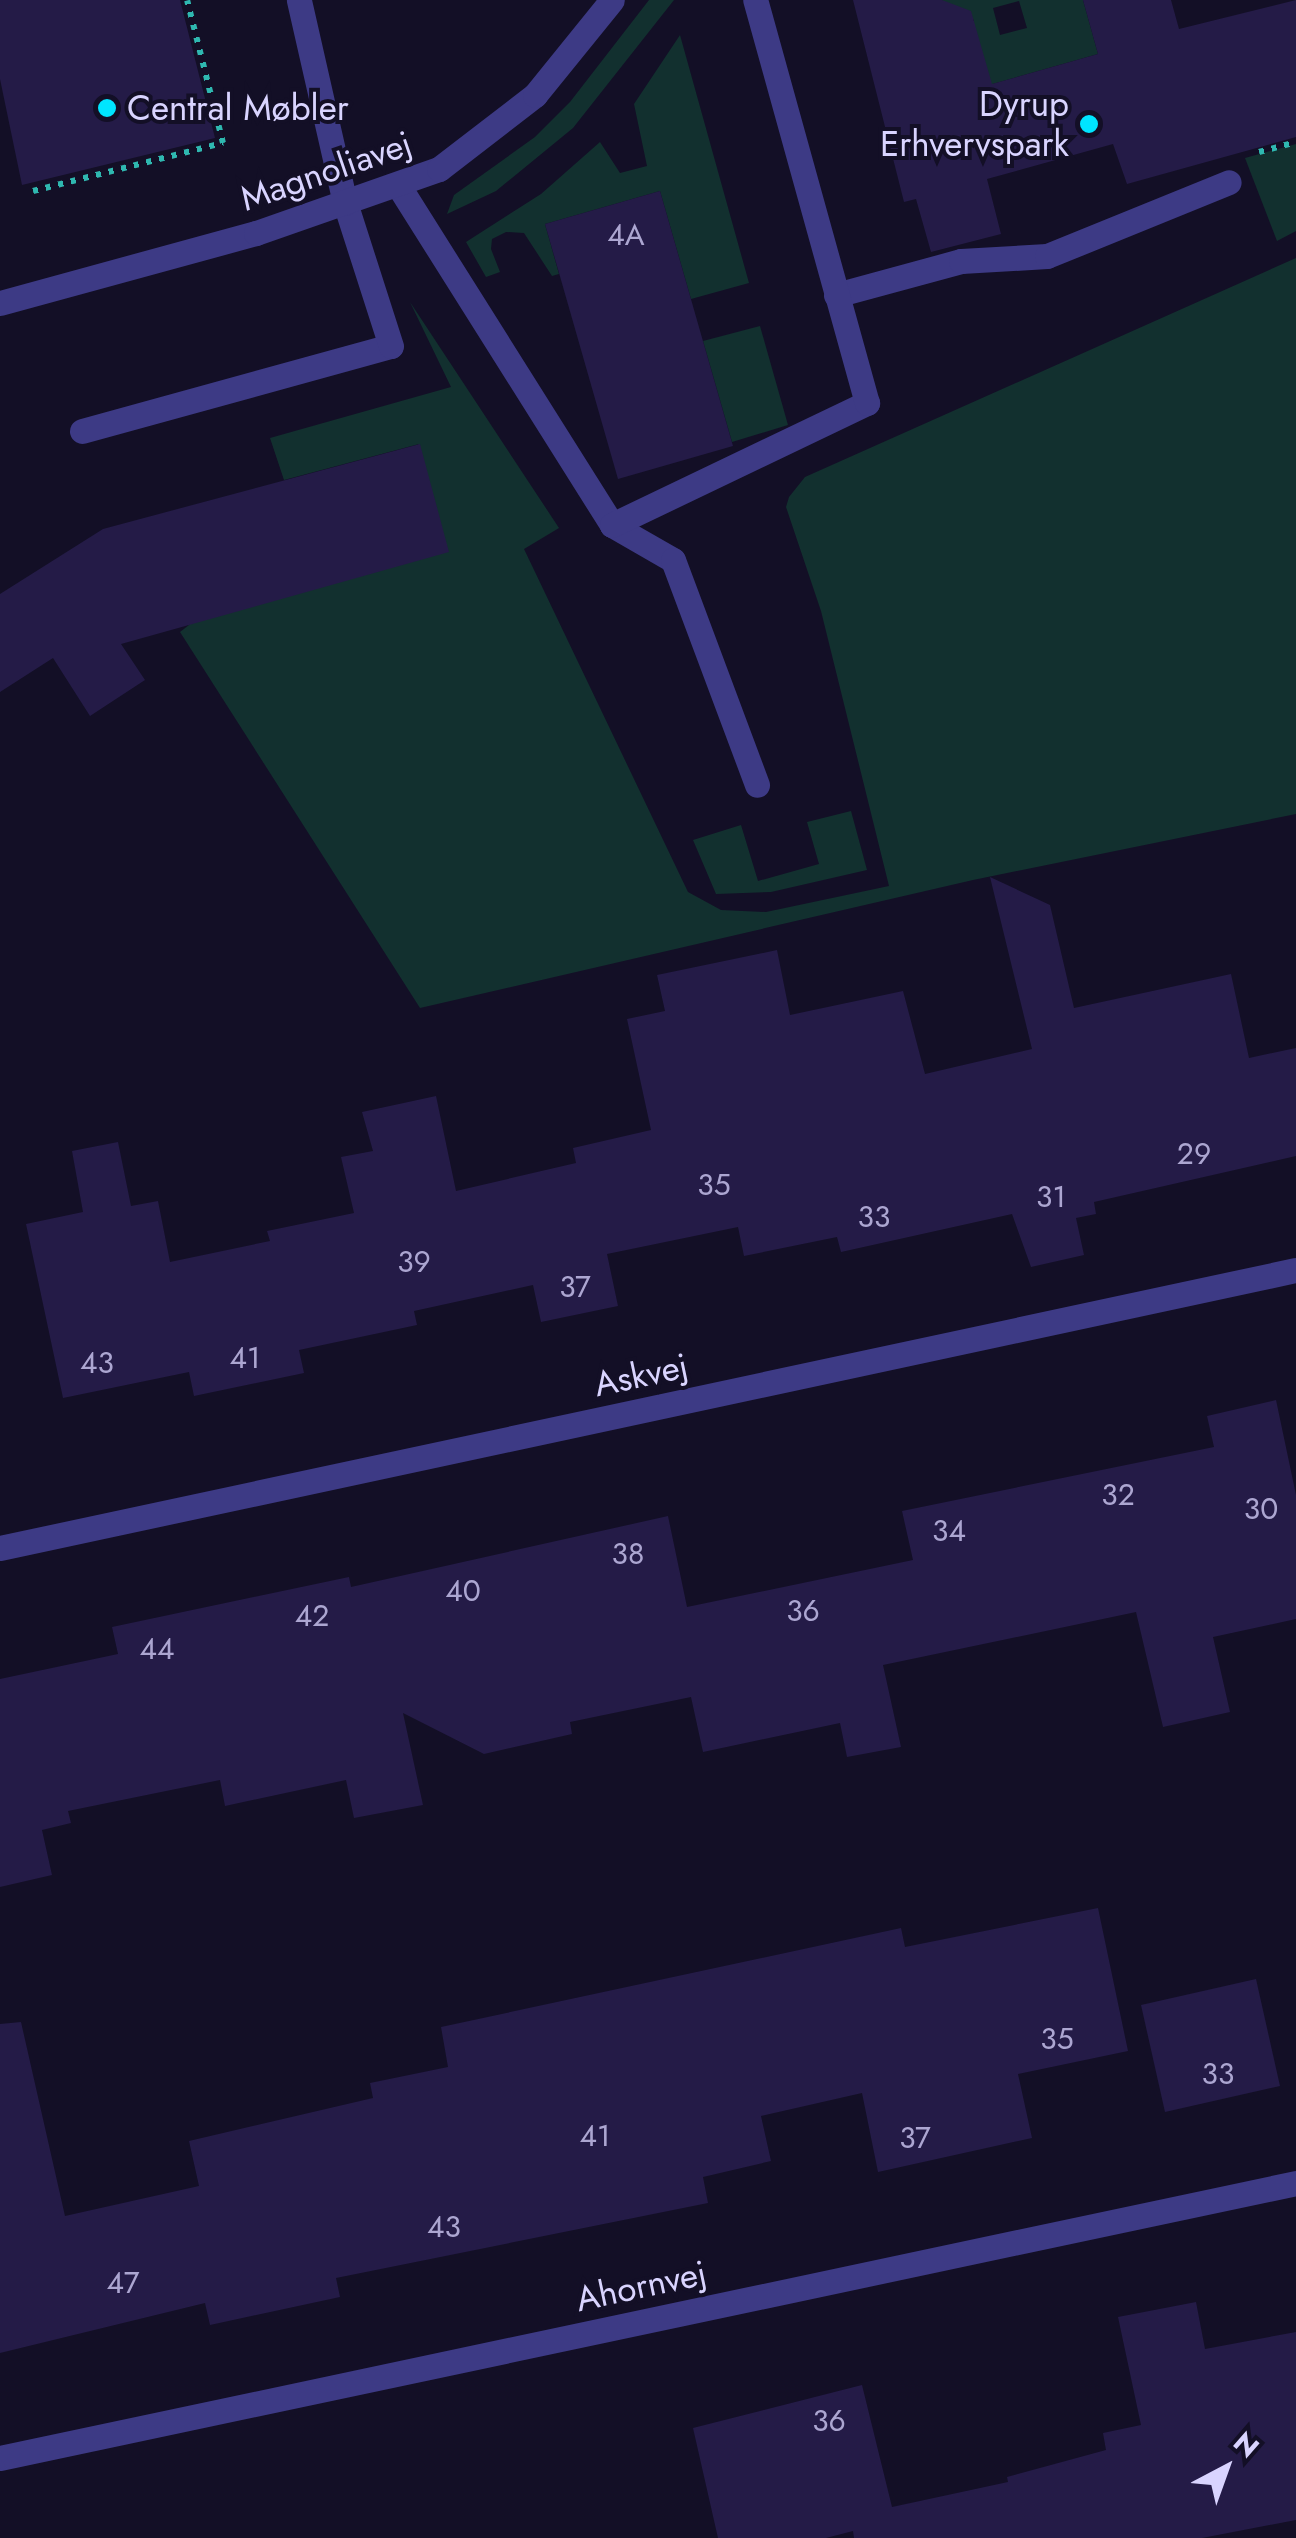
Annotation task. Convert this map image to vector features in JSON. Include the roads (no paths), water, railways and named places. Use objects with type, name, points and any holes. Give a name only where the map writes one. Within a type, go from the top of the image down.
[{"type":"street","points":[[82,430],[392,346],[344,203],[299,0]]},
{"type":"street","name":"Magnoliavej","points":[[0,303],[344,203],[439,170],[507,121],[559,70],[612,0]]},
{"type":"street","points":[[612,525],[867,403],[755,0]]},
{"type":"street","points":[[836,295],[961,261],[1047,256],[1229,182]]},
{"type":"street","points":[[398,185],[612,525],[673,560],[757,785]]},
{"type":"street","name":"Askvej","points":[[0,1548],[1296,1270]]},
{"type":"street","name":"Ahornvej","points":[[0,2458],[1296,2183]]},
{"type":"place","name":"Central Møbler","points":[[107,108]]},
{"type":"place","name":"Dyrup Erhvervspark","points":[[1089,124]]}]
